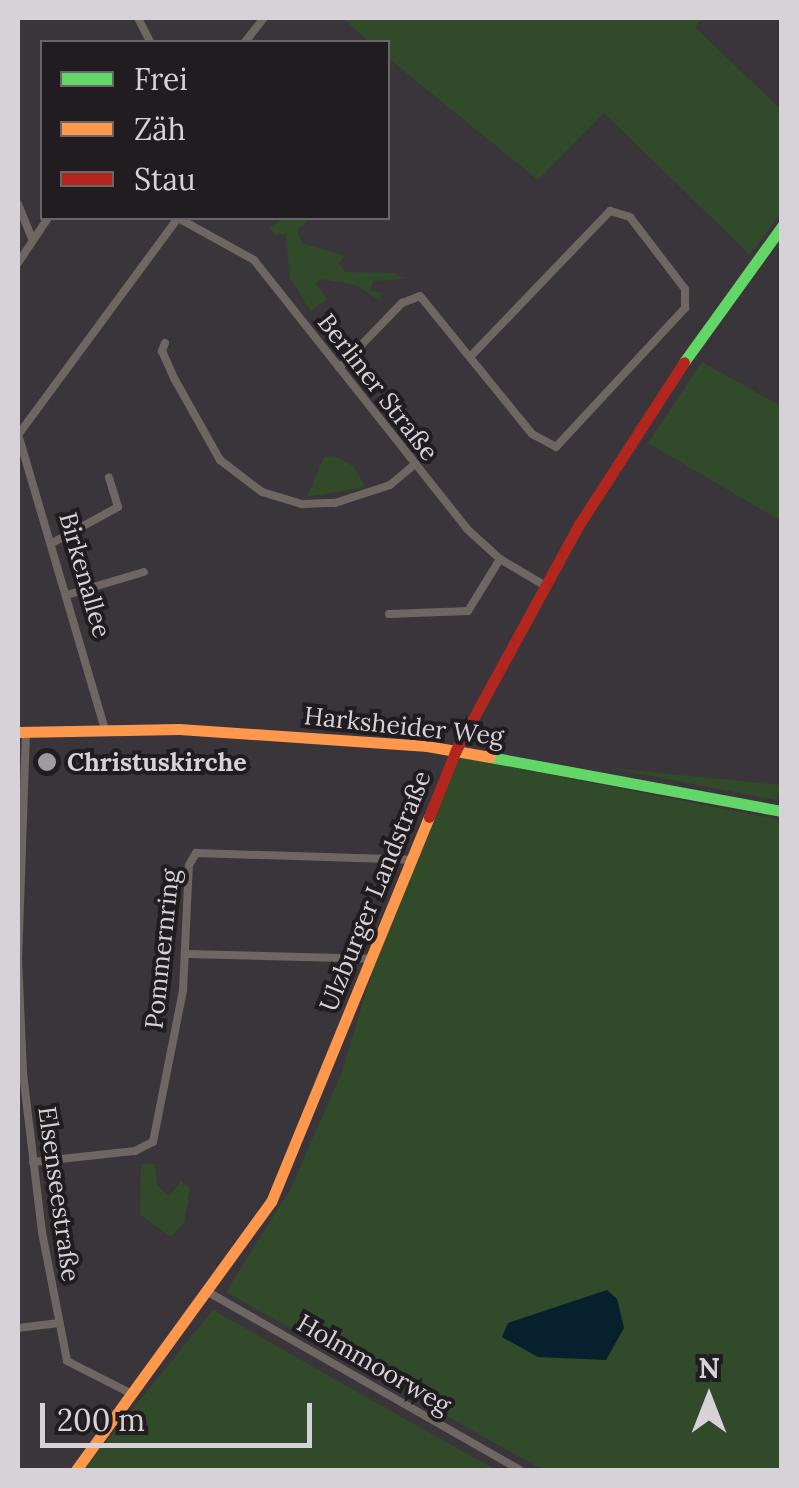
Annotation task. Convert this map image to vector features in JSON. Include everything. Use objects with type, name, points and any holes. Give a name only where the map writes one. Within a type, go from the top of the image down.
[{"type":"street","points":[[247,40],[264,18]]},
{"type":"street","points":[[18,204],[32,238]]},
{"type":"street","points":[[338,368],[402,303],[420,296],[542,445],[556,447],[685,308],[685,290],[630,217],[610,211],[472,355]]},
{"type":"street","points":[[18,262],[46,220]]},
{"type":"street","points":[[18,434],[177,220]]},
{"type":"street","name":"Berliner Straße","points":[[182,220],[254,260],[413,466],[500,559],[544,585]]},
{"type":"street","name":"Ulzburger Landstraße","points":[[76,1470],[208,1292],[289,1168],[456,750],[544,585],[667,385],[782,226]]},
{"type":"street","points":[[166,344],[162,351],[174,378],[220,460],[262,492],[302,504],[334,503],[390,484],[413,466]]},
{"type":"street","name":"Birkenallee","points":[[18,434],[28,453],[70,594],[105,730]]},
{"type":"street","points":[[18,457],[28,453]]},
{"type":"street","points":[[54,542],[118,508],[109,478]]},
{"type":"street","points":[[390,614],[468,611],[500,559]]},
{"type":"street","points":[[70,594],[144,572]]},
{"type":"street","name":"Harksheider Weg","points":[[22,732],[105,730],[456,750],[782,811]]},
{"type":"street","name":"Elsenseestraße","points":[[22,732],[20,1048],[33,1162],[59,1323],[72,1368],[132,1394]]},
{"type":"street","name":"Pommernring","points":[[33,1162],[135,1152],[153,1142],[186,954],[189,865],[196,854],[413,860]]},
{"type":"street","points":[[186,954],[372,960]]},
{"type":"street","name":"Holmmoorweg","points":[[208,1292],[520,1470]]},
{"type":"street","points":[[18,1328],[59,1323]]},
{"type":"green space","points":[[343,18],[703,18],[695,27],[781,110],[781,212],[750,255],[604,113],[538,180],[390,60],[390,40],[367,40]]},
{"type":"green space","points":[[280,220],[310,220],[297,230],[302,243],[345,256],[339,263],[346,272],[394,273],[405,279],[373,281],[371,290],[381,293],[380,301],[356,285],[322,279],[315,283],[327,299],[311,311],[290,278],[286,234],[275,235],[269,228]]},
{"type":"green space","points":[[702,362],[781,406],[781,521],[648,443]]},
{"type":"green space","points":[[334,456],[353,466],[366,487],[307,497],[324,457]]},
{"type":"green space","points":[[459,757],[781,820],[781,1470],[543,1470],[226,1292],[290,1190],[342,1072],[378,952]]},
{"type":"green space","points":[[610,768],[781,785],[781,789],[776,800]]},
{"type":"green space","points":[[141,1164],[155,1164],[157,1185],[169,1196],[181,1181],[190,1189],[184,1223],[171,1237],[140,1215]]},
{"type":"green space","points":[[213,1310],[405,1419],[496,1470],[83,1470]]},
{"type":"water","points":[[607,1290],[617,1299],[624,1328],[606,1360],[538,1357],[502,1337],[508,1323]]},
{"type":"traffic: fast","points":[[684,362],[782,226]]},
{"type":"traffic: fast","points":[[490,757],[782,811]]},
{"type":"traffic: slow","points":[[18,732],[179,729],[427,746],[490,757]]},
{"type":"traffic: slow","points":[[76,1470],[271,1202],[429,817]]},
{"type":"traffic: jam","points":[[429,817],[456,750],[578,526],[684,362]]},
{"type":"place","name":"Christuskirche","points":[[47,762]]}]
